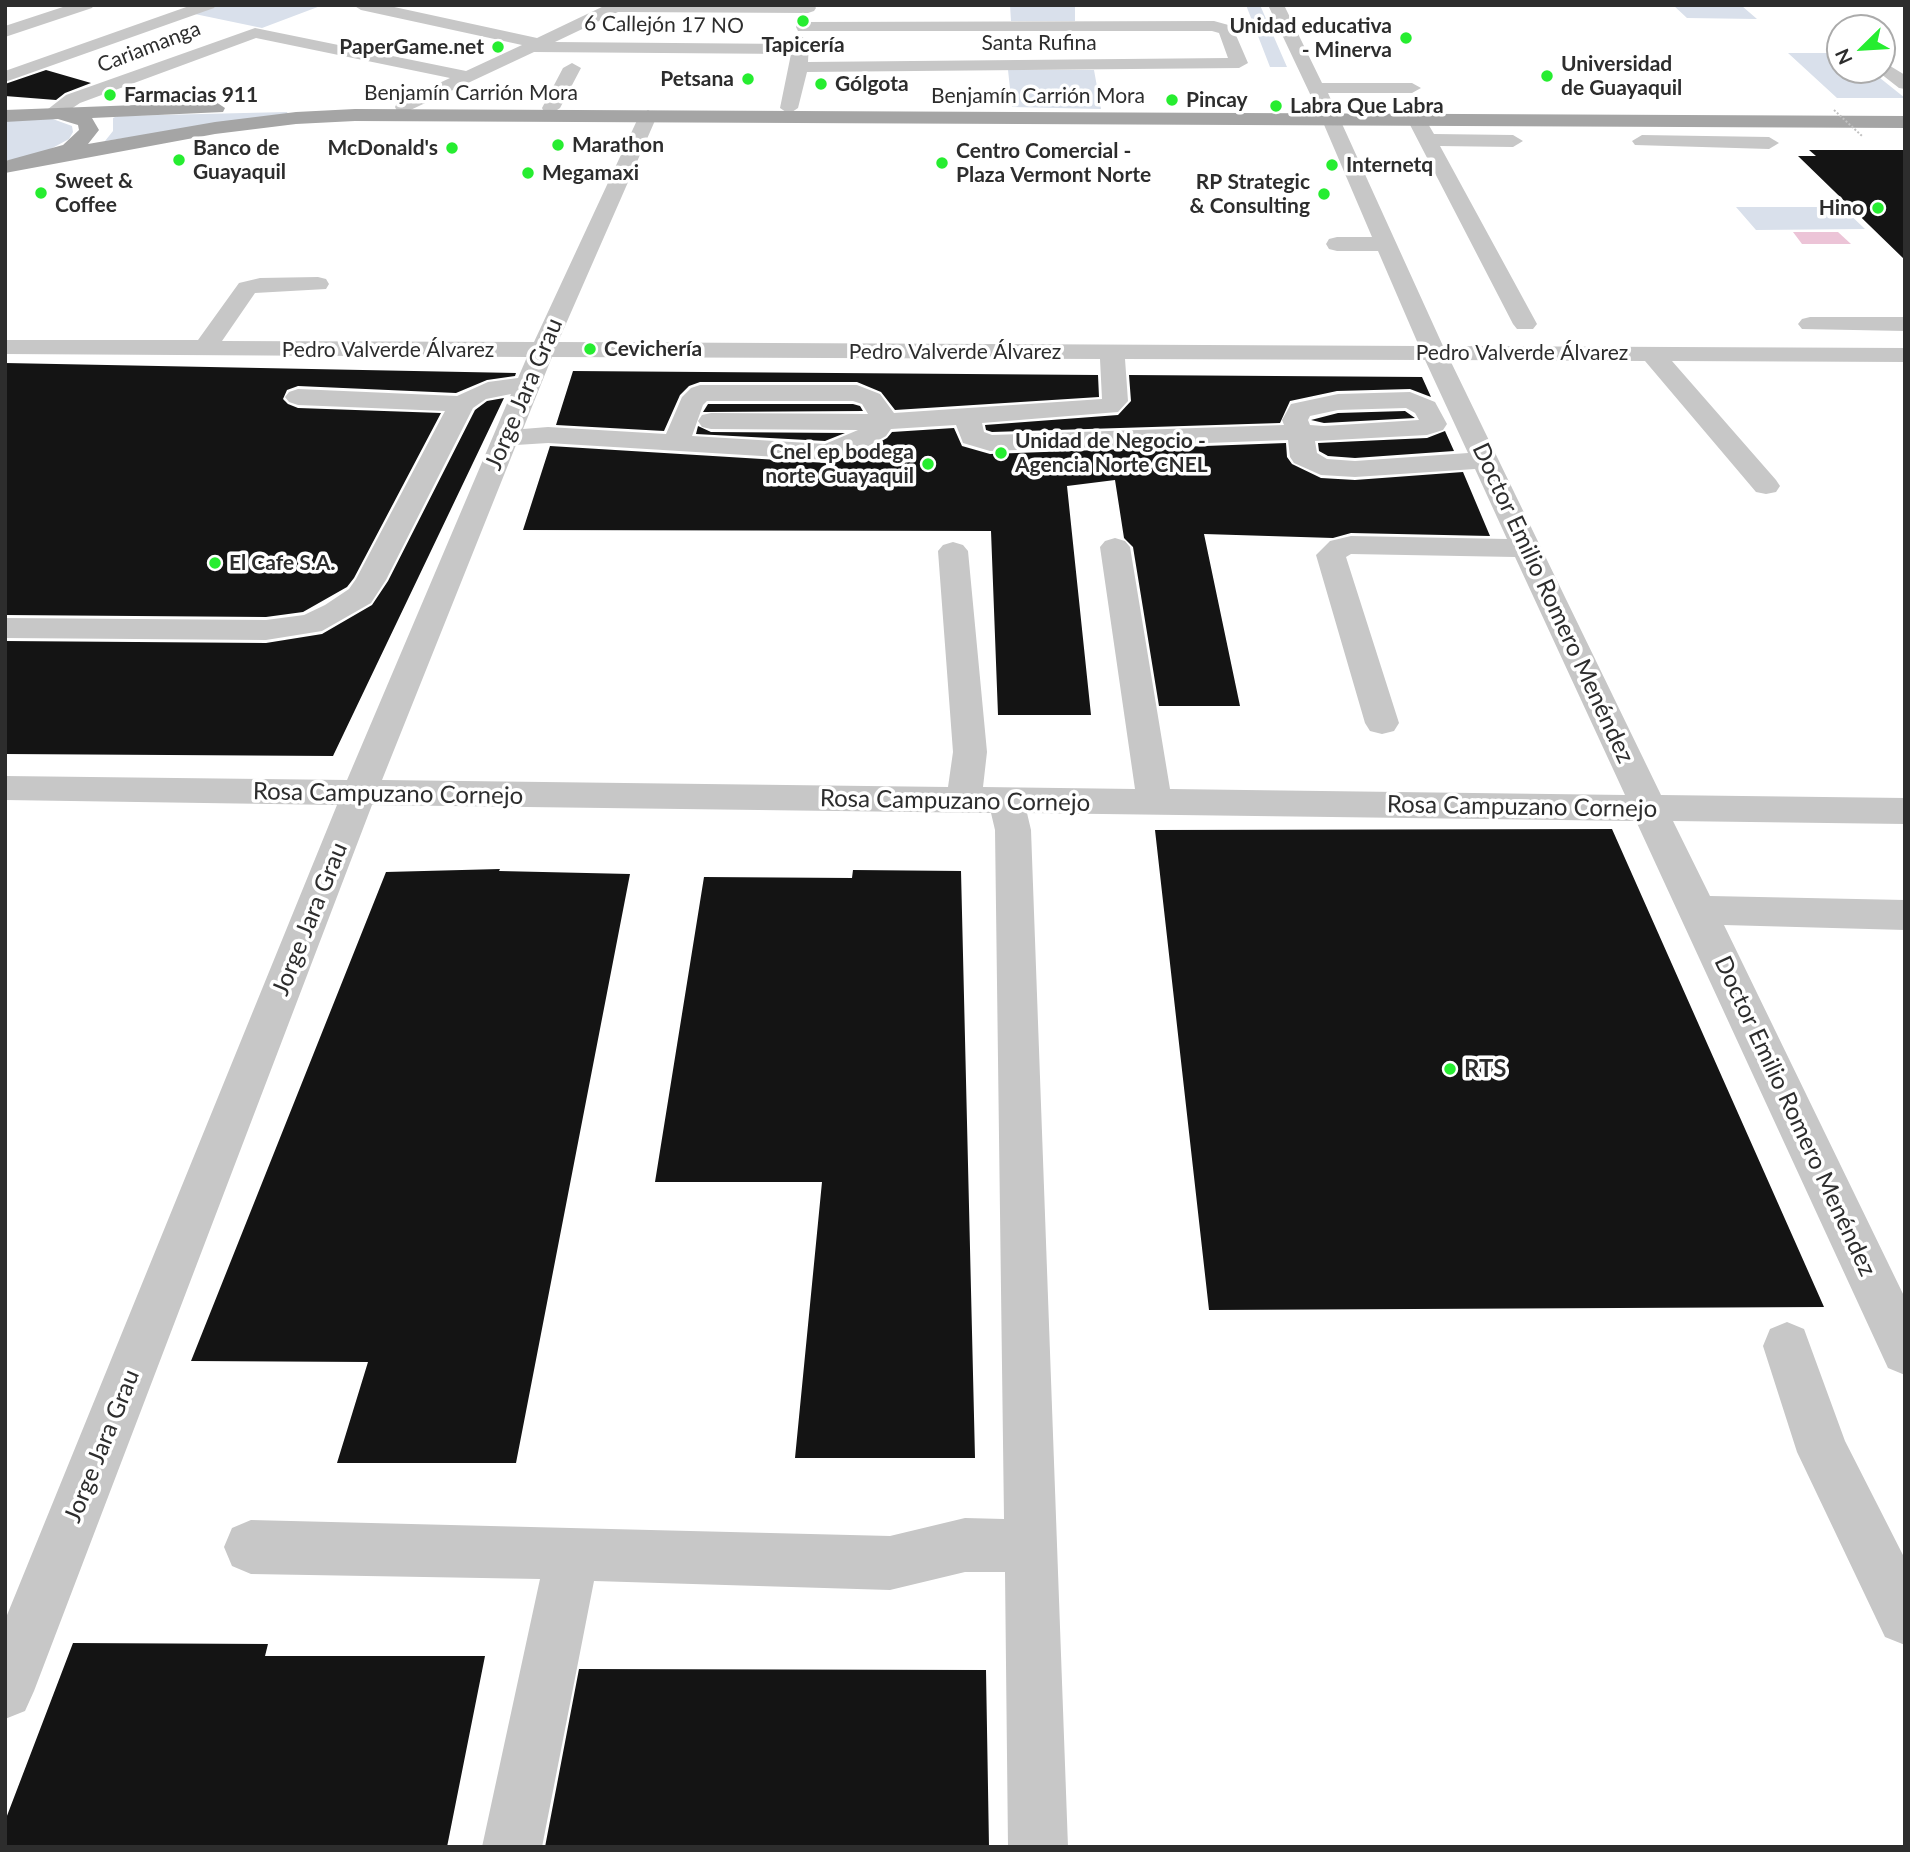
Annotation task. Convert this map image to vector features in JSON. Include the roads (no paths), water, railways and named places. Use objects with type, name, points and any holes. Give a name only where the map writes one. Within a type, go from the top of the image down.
[{"type":"main road","name":"Benjamín Carrión Mora","points":[[5,106],[52,113],[125,109],[404,107],[789,108],[1329,116],[1422,130],[1724,122],[1905,122]]},
{"type":"main road","points":[[5,116],[52,113],[76,117],[86,122],[89,130],[83,139],[70,149],[12,167]]},
{"type":"main road","name":"Benjamín Carrión Mora","points":[[49,157],[215,128],[325,116],[1905,114]]},
{"type":"street","points":[[5,32],[86,5]]},
{"type":"street","points":[[5,77],[208,5]]},
{"type":"street","name":"6 Callejón 17 NO","points":[[361,5],[533,45],[798,49]]},
{"type":"street","name":"Doctor Emilio Romero Menéndez","points":[[1276,5],[1329,116],[1434,353],[1905,1351]]},
{"type":"street","points":[[582,8],[808,7],[798,49],[799,67],[789,108]]},
{"type":"street","points":[[404,107],[614,8]]},
{"type":"street","name":"Santa Rufina","points":[[799,67],[1238,64],[1226,30],[1222,28],[804,27]]},
{"type":"street","name":"Cariamanga","points":[[52,113],[73,99],[255,33],[470,77]]},
{"type":"street","points":[[551,108],[572,68]]},
{"type":"street","points":[[1316,88],[1412,88]]},
{"type":"street","name":"Jorge Jara Grau","points":[[5,1691],[359,794],[527,385],[648,116]]},
{"type":"street","points":[[1724,122],[1743,142]]},
{"type":"street","points":[[1422,130],[1513,141]]},
{"type":"street","points":[[1422,130],[1525,324]]},
{"type":"street","points":[[1642,141],[1769,142]]},
{"type":"street","points":[[1337,244],[1386,244]]},
{"type":"street","points":[[205,348],[247,288],[260,285],[318,285]]},
{"type":"street","points":[[1810,324],[1905,324]]},
{"type":"street","name":"Pedro Valverde Álvarez","points":[[5,347],[1905,355]]},
{"type":"street","points":[[881,422],[1109,407],[1115,401],[1112,352]]},
{"type":"street","points":[[1652,354],[1766,486]]},
{"type":"street","points":[[5,628],[266,630],[310,624],[337,612],[360,596],[371,580],[462,404],[477,394],[497,387],[527,385]]},
{"type":"street","points":[[505,438],[680,432],[827,452],[852,444],[877,430],[881,422],[879,407],[871,398],[857,393],[700,393],[691,402],[680,432]]},
{"type":"street","points":[[298,397],[462,404]]},
{"type":"street","points":[[967,417],[972,437],[989,443],[1324,433],[1431,427],[1447,462]]},
{"type":"street","points":[[1300,432],[1304,457],[1321,467],[1355,469],[1485,460]]},
{"type":"street","points":[[1382,723],[1331,555],[1340,547],[1351,545],[1527,548]]},
{"type":"street","points":[[1115,547],[1155,803]]},
{"type":"street","points":[[953,551],[970,752],[964,801]]},
{"type":"street","name":"Rosa Campuzano Cornejo","points":[[5,788],[1905,811]]},
{"type":"street","points":[[1006,802],[1013,830],[1038,1847]]},
{"type":"street","points":[[1698,910],[1905,915]]},
{"type":"street","points":[[1787,1346],[1823,1452],[1905,1617]]},
{"type":"street","points":[[251,1547],[890,1563],[965,1545],[1031,1546]]},
{"type":"street","points":[[512,1847],[573,1553]]},
{"type":"place","name":"Tapicería","points":[[803,21]]},
{"type":"place","name":"Unidad educativa - Minerva","points":[[1406,38]]},
{"type":"place","name":"PaperGame.net","points":[[498,47]]},
{"type":"place","name":"Universidad de Guayaquil","points":[[1547,76]]},
{"type":"place","name":"Petsana","points":[[748,79]]},
{"type":"place","name":"Gólgota","points":[[821,84]]},
{"type":"place","name":"Farmacias 911","points":[[110,95]]},
{"type":"place","name":"Pincay","points":[[1172,100]]},
{"type":"place","name":"Labra Que Labra","points":[[1276,106]]},
{"type":"place","name":"Marathon","points":[[558,145]]},
{"type":"place","name":"McDonald's","points":[[452,148]]},
{"type":"place","name":"Banco de Guayaquil","points":[[179,160]]},
{"type":"place","name":"Centro Comercial - Plaza Vermont Norte","points":[[942,163]]},
{"type":"place","name":"Internetq","points":[[1332,165]]},
{"type":"place","name":"Megamaxi","points":[[528,173]]},
{"type":"place","name":"Sweet & Coffee","points":[[41,193]]},
{"type":"place","name":"RP Strategic & Consulting","points":[[1324,194]]},
{"type":"place","name":"Hino","points":[[1878,208]]},
{"type":"place","name":"Cevichería","points":[[590,349]]},
{"type":"place","name":"Unidad de Negocio - Agencia Norte CNEL","points":[[1001,453]]},
{"type":"place","name":"Cnel ep bodega norte Guayaquil","points":[[928,464]]},
{"type":"place","name":"El Cafe S.A.","points":[[215,563]]},
{"type":"place","name":"RTS","points":[[1450,1069]]}]
